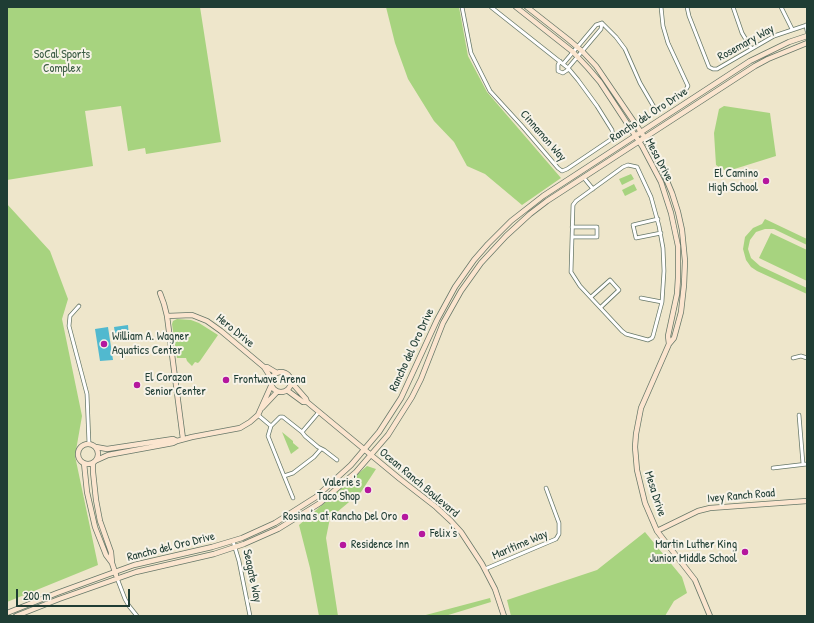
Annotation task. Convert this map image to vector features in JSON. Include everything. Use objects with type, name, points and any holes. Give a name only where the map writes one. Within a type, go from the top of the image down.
[{"type":"main road","name":"Mesa Drive","points":[[516,7],[578,56],[600,82],[652,163],[666,197],[678,246],[677,294],[668,336],[669,344]]},
{"type":"main road","name":"Mesa Drive","points":[[527,7],[580,49],[603,76],[641,132],[659,162],[672,193],[679,218],[684,246],[685,280],[681,312],[674,338],[669,344],[641,408],[635,447],[637,470],[641,491],[657,530],[694,580],[710,616]]},
{"type":"main road","name":"Rancho del Oro Drive","points":[[7,613],[115,572],[146,562],[233,541],[275,523],[316,498],[340,476],[364,450],[397,405],[446,302],[474,260],[511,221],[543,196],[750,61],[789,42],[807,36]]},
{"type":"main road","name":"Rancho del Oro Drive","points":[[16,616],[117,578],[143,570],[214,554],[235,547],[272,532],[310,510],[344,484],[371,456],[388,435],[405,408],[420,379],[443,323],[461,291],[495,247],[514,228],[530,214],[562,192],[755,66],[792,48],[807,43]]},
{"type":"main road","points":[[584,178],[586,172],[594,163]]},
{"type":"main road","points":[[562,192],[580,176],[580,172]]},
{"type":"main road","points":[[160,293],[167,316],[183,439]]},
{"type":"main road","name":"Hero Drive","points":[[167,316],[184,315],[202,318],[221,331],[264,367],[276,373]]},
{"type":"main road","name":"Hero Drive","points":[[264,367],[271,378]]},
{"type":"main road","points":[[258,413],[271,386],[271,378],[276,373],[287,373],[292,383],[307,402]]},
{"type":"main road","points":[[271,386],[277,392],[282,393],[288,391],[292,383]]},
{"type":"main road","points":[[288,391],[303,402],[307,402]]},
{"type":"main road","points":[[84,463],[88,464],[95,462],[108,455],[173,444],[183,439],[240,428],[250,422],[277,392]]},
{"type":"main road","name":"Ocean Ranch Boulevard","points":[[307,402],[371,456],[436,507],[461,532],[485,569],[495,589],[504,616]]},
{"type":"main road","points":[[112,562],[106,555],[95,527],[87,492],[84,463],[79,458],[78,451],[82,446],[89,444],[107,450],[173,439],[177,441]]},
{"type":"main road","points":[[96,447],[98,452],[93,472],[96,500],[100,521],[111,552],[112,562],[117,578]]},
{"type":"main road","name":"Ivey Ranch Road","points":[[657,530],[698,511],[710,508],[807,501]]},
{"type":"street","name":"Cinnamon Way","points":[[462,7],[471,53],[490,91],[521,124],[558,168],[562,170],[571,167],[610,140],[613,137],[612,130],[597,106],[568,68],[491,7]]},
{"type":"street","points":[[602,23],[616,36],[625,49],[640,82],[654,107],[661,107],[685,91],[688,86],[668,43],[663,26],[661,7]]},
{"type":"street","name":"Rosemary Way","points":[[687,7],[689,16],[709,67],[713,69],[717,69],[774,36],[807,25]]},
{"type":"street","points":[[733,7],[742,33],[751,48]]},
{"type":"street","points":[[781,7],[792,29]]},
{"type":"street","points":[[568,68],[578,56],[580,49],[596,25],[602,23]]},
{"type":"street","points":[[562,63],[573,52],[580,49],[601,30],[602,23]]},
{"type":"street","points":[[807,25],[807,31]]},
{"type":"street","name":"Cinnamon Way","points":[[562,63],[558,65],[558,71],[563,73],[568,68]]},
{"type":"street","points":[[628,165],[637,167],[651,196],[661,233],[664,271],[662,302],[653,336],[648,340],[626,334],[622,331],[580,286],[571,272],[573,205],[576,201],[593,189],[628,165]]},
{"type":"street","points":[[584,178],[593,189]]},
{"type":"street","points":[[658,219],[633,225],[636,238],[661,233]]},
{"type":"street","points":[[572,227],[597,227],[597,236],[572,237]]},
{"type":"street","points":[[591,297],[610,280],[619,290],[601,307]]},
{"type":"street","points":[[641,298],[662,302]]},
{"type":"street","points":[[78,306],[70,316],[69,326],[87,394],[89,444]]},
{"type":"street","points":[[793,358],[800,356],[807,358]]},
{"type":"street","points":[[302,432],[319,412]]},
{"type":"street","points":[[258,413],[270,426]]},
{"type":"street","points":[[799,415],[803,464]]},
{"type":"street","points":[[293,498],[268,436],[270,426],[280,417],[283,417],[336,460]]},
{"type":"street","points":[[284,476],[293,473],[314,457],[321,449]]},
{"type":"street","points":[[773,468],[807,464]]},
{"type":"street","name":"Maritime Way","points":[[485,569],[556,538],[559,534],[559,523],[546,488]]},
{"type":"street","name":"Seagate Way","points":[[233,541],[250,616]]},
{"type":"street","points":[[117,578],[127,602],[136,616]]},
{"type":"green space","name":"SoCal Sports Complex","points":[[7,7],[200,7],[221,142],[146,154],[145,148],[128,151],[121,106],[85,111],[93,166],[7,180]]},
{"type":"green space","points":[[386,7],[459,7],[468,56],[487,92],[561,178],[522,205],[485,174],[467,166],[454,142],[434,121],[408,79],[395,43]]},
{"type":"green space","points":[[724,106],[770,113],[776,156],[728,171],[716,165],[714,133],[719,109]]},
{"type":"green space","points":[[631,174],[634,179],[622,185],[619,179]]},
{"type":"green space","points":[[634,184],[637,190],[625,196],[622,190]]},
{"type":"green space","points":[[7,204],[50,251],[68,299],[62,319],[82,416],[75,456],[98,565],[7,602]]},
{"type":"green space","points":[[765,219],[807,239],[807,245],[774,229],[765,229],[756,232],[750,240],[748,249],[751,258],[760,266],[807,288],[807,294],[757,271],[751,267],[746,260],[743,249],[745,237],[753,228],[762,224]]},
{"type":"green space","points":[[771,233],[807,250],[807,281],[759,258]]},
{"type":"green space","points":[[177,319],[191,320],[199,323],[218,335],[200,361],[198,363],[195,362],[192,366],[186,358],[177,358],[172,324],[173,321]]},
{"type":"green space","points":[[282,432],[299,448],[291,454]]},
{"type":"green space","points":[[367,466],[376,469],[361,492],[330,518],[326,538],[338,616],[319,616],[310,568],[299,525]]},
{"type":"green space","points":[[645,532],[682,577],[687,593],[674,601],[665,616],[511,616],[507,600],[597,570]]},
{"type":"green space","points":[[490,598],[491,602],[445,616],[422,616]]},
{"type":"water","points":[[128,325],[129,338],[116,340],[114,327]]},
{"type":"water","name":"William A. Wagner Aquatics Center","points":[[108,327],[113,360],[100,361],[95,329]]},
{"type":"place","name":"El Camino High School","points":[[766,181]]},
{"type":"place","name":"William A. Wagner Aquatics Center","points":[[104,344]]},
{"type":"place","name":"Frontwave Arena","points":[[226,380]]},
{"type":"place","name":"El Corazon Senior Center","points":[[137,385]]},
{"type":"place","name":"Valerie's Taco Shop","points":[[368,490]]},
{"type":"place","name":"Rosina's at Rancho Del Oro","points":[[405,517]]},
{"type":"place","name":"Felix's","points":[[422,534]]},
{"type":"place","name":"Residence Inn","points":[[343,545]]},
{"type":"place","name":"Martin Luther King Junior Middle School","points":[[745,552]]}]
